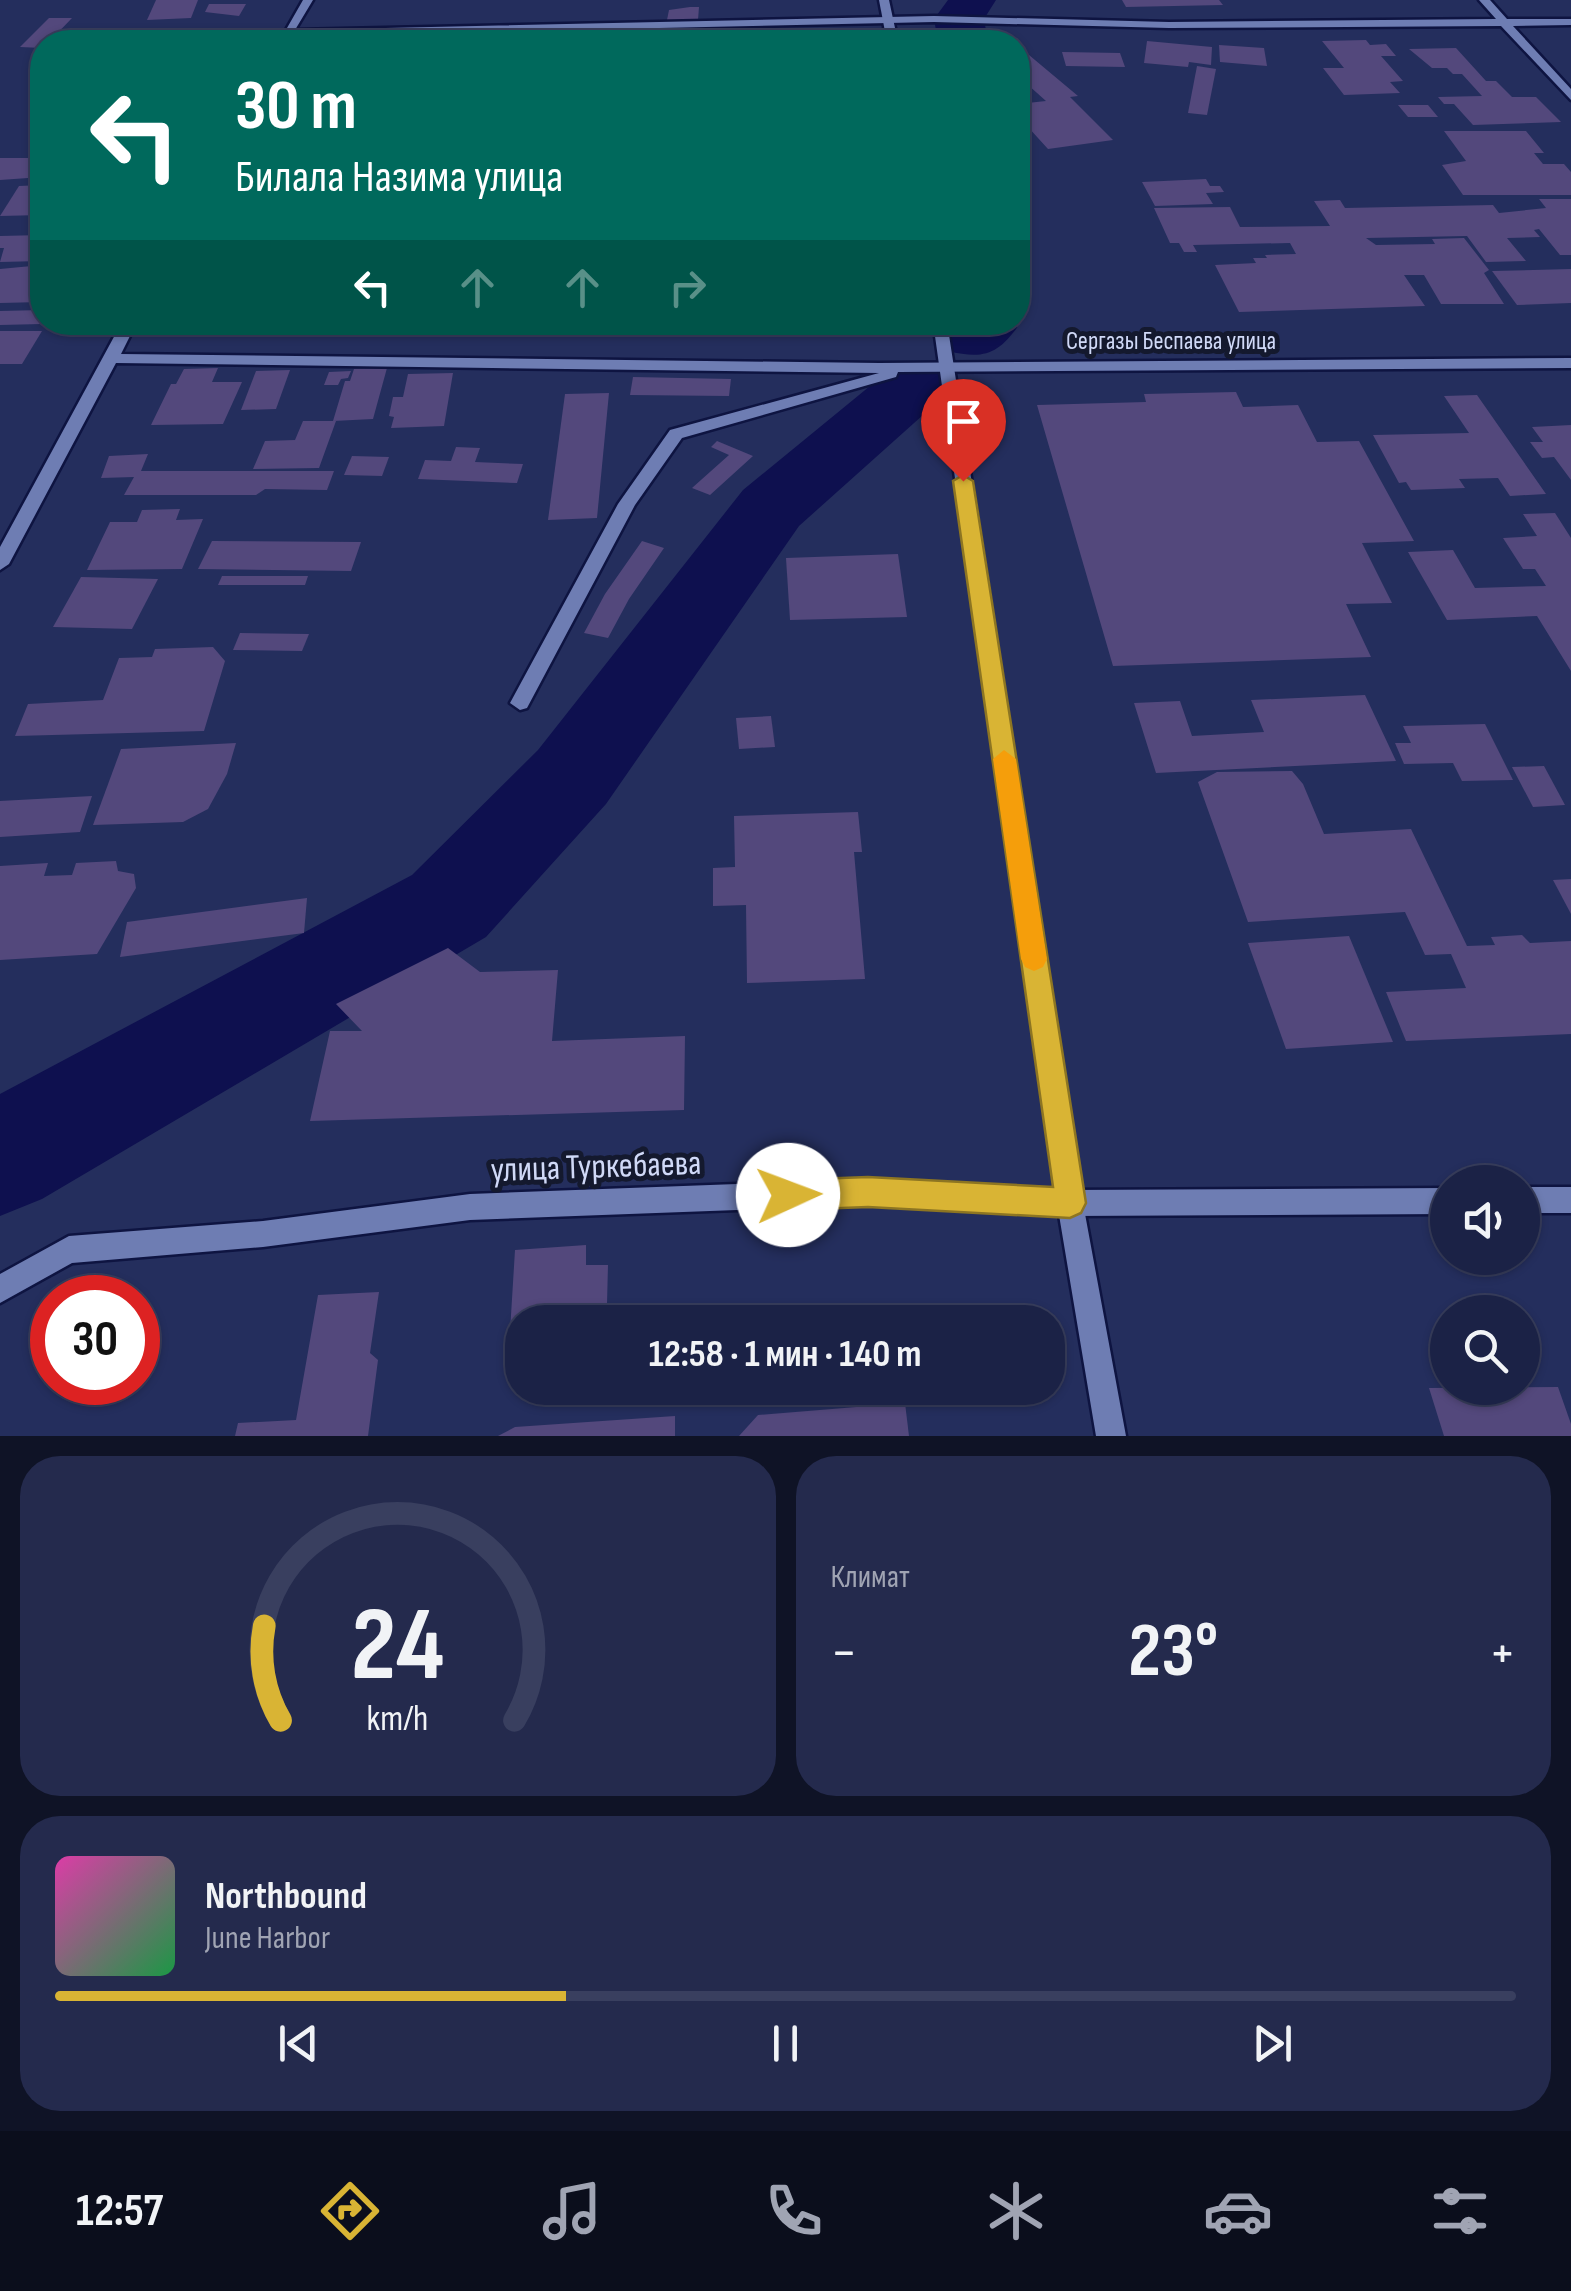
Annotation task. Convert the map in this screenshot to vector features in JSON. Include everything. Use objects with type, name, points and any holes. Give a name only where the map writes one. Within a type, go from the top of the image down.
[{"type":"street","points":[[289,30],[308,0]]},
{"type":"street","points":[[884,0],[891,30]]},
{"type":"street","points":[[1484,0],[1571,96]]},
{"type":"street","points":[[553,30],[934,19],[1169,25],[1571,22]]},
{"type":"street","points":[[0,564],[123,335]]},
{"type":"street","points":[[942,335],[1070,1203],[1111,1436]]},
{"type":"street","name":"Сергазы Беспаева улица","points":[[110,358],[912,368],[1571,364]]},
{"type":"street","points":[[520,703],[627,504],[676,434],[912,368]]},
{"type":"street","name":"улица Туркебаева","points":[[0,1289],[68,1250],[263,1234],[470,1207],[868,1192],[1070,1203],[1430,1201]]},
{"type":"street","points":[[1540,1200],[1571,1200]]},
{"type":"building","points":[[156,0],[198,0],[191,18],[147,20]]},
{"type":"building","points":[[1122,0],[1219,0],[1223,5],[1126,7]]},
{"type":"building","points":[[209,4],[246,4],[239,16],[205,12]]},
{"type":"building","points":[[699,7],[698,20],[667,20],[669,10]]},
{"type":"building","points":[[49,18],[72,18],[60,30],[37,30]]},
{"type":"building","points":[[1366,40],[1370,45],[1386,44],[1396,56],[1381,56],[1403,81],[1390,82],[1400,93],[1344,95],[1323,68],[1344,68],[1322,41]]},
{"type":"building","points":[[1147,41],[1212,47],[1211,65],[1144,63]]},
{"type":"building","points":[[1219,45],[1264,48],[1267,66],[1220,62]]},
{"type":"building","points":[[1456,48],[1486,81],[1496,81],[1512,97],[1536,97],[1561,122],[1473,125],[1454,104],[1444,104],[1438,97],[1482,96],[1462,74],[1432,68],[1409,49]]},
{"type":"building","points":[[1062,52],[1120,53],[1125,67],[1066,66]]},
{"type":"building","points":[[1030,56],[1078,96],[1070,97],[1113,140],[1048,149],[1030,129],[1030,103],[1046,101],[1030,87]]},
{"type":"building","points":[[1197,66],[1216,69],[1207,115],[1188,113]]},
{"type":"building","points":[[1398,105],[1428,105],[1438,117],[1408,117]]},
{"type":"building","points":[[1444,131],[1526,131],[1544,153],[1534,153],[1543,164],[1564,164],[1571,172],[1571,195],[1463,195],[1442,165],[1466,161]]},
{"type":"building","points":[[0,158],[30,158],[30,178],[0,180]]},
{"type":"building","points":[[1206,179],[1210,186],[1220,186],[1224,192],[1206,193],[1213,204],[1155,206],[1142,182]]},
{"type":"building","points":[[19,186],[30,186],[30,215],[0,216]]},
{"type":"building","points":[[1539,199],[1571,199],[1571,255],[1560,255],[1539,229],[1534,230],[1540,237],[1507,238],[1526,261],[1486,262],[1467,236],[1366,238],[1376,245],[1435,244],[1432,239],[1464,238],[1489,270],[1484,273],[1504,304],[1441,304],[1424,275],[1404,275],[1425,306],[1239,312],[1215,265],[1256,263],[1253,258],[1296,254],[1290,243],[1193,245],[1197,252],[1184,252],[1179,243],[1170,243],[1154,208],[1230,207],[1240,227],[1330,226],[1314,201],[1340,200],[1345,208],[1493,205],[1499,213],[1546,208]]},
{"type":"building","points":[[30,235],[30,261],[0,262],[4,248],[0,248],[0,236]]},
{"type":"building","points":[[30,266],[30,302],[0,303],[0,269]]},
{"type":"building","points":[[1571,269],[1571,303],[1517,305],[1492,271]]},
{"type":"building","points":[[30,310],[30,324],[0,325],[0,311]]},
{"type":"building","points":[[0,331],[30,331],[30,335],[40,335],[22,364],[0,364]]},
{"type":"building","points":[[218,368],[212,382],[242,382],[223,424],[151,425],[171,384],[176,384],[184,369]]},
{"type":"building","points":[[387,368],[373,419],[333,421],[345,381],[350,381],[354,369]]},
{"type":"building","points":[[290,370],[276,409],[241,410],[256,371]]},
{"type":"building","points":[[351,371],[338,385],[324,385],[329,372]]},
{"type":"building","points":[[453,373],[444,426],[391,428],[393,397],[403,397],[408,374]]},
{"type":"building","points":[[633,377],[731,379],[729,396],[630,395]]},
{"type":"building","points":[[1236,392],[1243,407],[1298,405],[1317,442],[1359,441],[1414,541],[1362,543],[1392,603],[1346,604],[1371,657],[1113,666],[1037,405],[1146,402],[1144,394]]},
{"type":"building","points":[[609,393],[597,518],[548,520],[565,394]]},
{"type":"building","points":[[1477,395],[1546,494],[1510,496],[1498,478],[1459,479],[1465,488],[1411,490],[1406,482],[1399,483],[1373,435],[1469,433],[1444,396]]},
{"type":"building","points":[[303,421],[336,421],[319,468],[253,469],[265,441],[295,440]]},
{"type":"building","points":[[1571,425],[1571,480],[1554,457],[1542,458],[1530,442],[1543,442],[1532,427]]},
{"type":"building","points":[[717,441],[753,456],[710,495],[692,488],[729,455],[711,447]]},
{"type":"building","points":[[456,447],[480,448],[475,462],[523,464],[517,483],[418,479],[425,460],[451,461]]},
{"type":"building","points":[[148,454],[141,471],[334,471],[327,490],[265,489],[256,495],[124,495],[134,477],[101,478],[109,456]]},
{"type":"building","points":[[352,456],[389,457],[382,476],[344,475]]},
{"type":"building","points":[[180,509],[176,520],[203,519],[182,569],[87,570],[110,522],[137,522],[142,510]]},
{"type":"building","points":[[1555,513],[1571,538],[1571,671],[1537,616],[1447,620],[1408,552],[1453,550],[1475,588],[1546,586],[1535,569],[1523,569],[1503,538],[1537,536],[1523,514]]},
{"type":"building","points":[[212,541],[361,542],[351,571],[198,569]]},
{"type":"building","points":[[642,541],[664,548],[608,638],[584,633],[605,594]]},
{"type":"building","points":[[898,554],[907,617],[790,620],[786,558]]},
{"type":"building","points":[[222,576],[308,576],[305,585],[218,585]]},
{"type":"building","points":[[81,577],[158,579],[132,629],[53,627]]},
{"type":"building","points":[[240,633],[309,634],[302,651],[233,650]]},
{"type":"building","points":[[213,647],[225,661],[204,731],[15,736],[28,704],[103,700],[119,658],[152,657],[155,649]]},
{"type":"building","points":[[1365,695],[1396,761],[1156,773],[1134,703],[1180,701],[1192,736],[1264,732],[1251,700]]},
{"type":"building","points":[[771,716],[775,747],[739,749],[736,718]]},
{"type":"building","points":[[1485,724],[1513,780],[1462,781],[1453,763],[1404,764],[1395,743],[1411,743],[1403,726]]},
{"type":"building","points":[[236,743],[227,774],[208,809],[183,822],[93,825],[121,749]]},
{"type":"building","points":[[1544,766],[1565,805],[1533,807],[1512,767]]},
{"type":"building","points":[[1292,771],[1303,784],[1324,834],[1411,829],[1467,946],[1495,945],[1491,937],[1522,935],[1530,943],[1571,941],[1571,1034],[1406,1041],[1386,992],[1466,988],[1451,954],[1425,955],[1405,912],[1248,922],[1198,782],[1217,772]]},
{"type":"building","points":[[92,796],[80,832],[0,837],[0,801]]},
{"type":"building","points":[[858,812],[862,852],[854,852],[865,979],[747,983],[746,905],[713,906],[713,868],[735,867],[734,816]]},
{"type":"building","points":[[116,861],[118,871],[134,874],[136,888],[97,954],[0,960],[0,866],[48,863],[44,876],[72,875],[76,863]]},
{"type":"building","points":[[1571,879],[1571,914],[1553,880]]},
{"type":"building","points":[[307,898],[304,933],[120,957],[127,922]]},
{"type":"building","points":[[1349,936],[1393,1042],[1286,1049],[1248,943]]},
{"type":"building","points":[[448,948],[480,972],[558,970],[552,1041],[685,1036],[684,1110],[310,1121],[330,1031],[362,1031],[336,1004]]},
{"type":"building","points":[[586,1245],[586,1265],[608,1265],[607,1304],[512,1305],[515,1250]]},
{"type":"building","points":[[379,1292],[370,1353],[378,1360],[368,1436],[235,1436],[238,1423],[296,1420],[318,1295]]},
{"type":"building","points":[[1540,1387],[1558,1387],[1571,1424],[1571,1436],[1444,1436],[1434,1405],[1540,1405]]},
{"type":"building","points":[[905,1405],[909,1436],[739,1436],[758,1415]]},
{"type":"building","points":[[675,1416],[675,1436],[498,1436],[515,1427]]},
{"type":"waterway","points":[[961,30],[959,19],[972,0]]},
{"type":"waterway","points":[[0,1158],[449,906],[572,777],[771,508],[917,383]]},
{"type":"slow traffic","points":[[1004,759],[1034,959]]},
{"type":"route","points":[[788,1195],[868,1192],[1070,1203],[963,481]]}]
